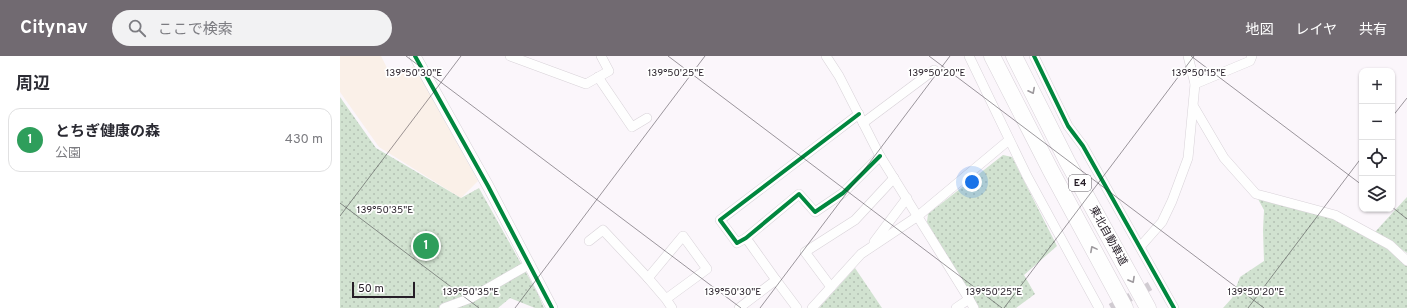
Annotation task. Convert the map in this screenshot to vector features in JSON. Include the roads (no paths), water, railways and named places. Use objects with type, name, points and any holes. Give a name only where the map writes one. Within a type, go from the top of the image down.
[{"type":"highway","name":"東北自動車道","points":[[992,56],[1050,171],[1125,308]]},
{"type":"highway","name":"東北自動車道","points":[[1014,56],[1067,161],[1148,308]]},
{"type":"street","points":[[415,56],[488,186],[552,308]]},
{"type":"street","points":[[510,56],[586,84],[609,71],[601,56]]},
{"type":"street","points":[[826,56],[839,76],[880,156],[974,308]]},
{"type":"street","points":[[969,56],[1027,176],[1100,308]]},
{"type":"street","points":[[1034,56],[1068,126],[1083,146],[1174,308]]},
{"type":"street","points":[[1140,247],[1162,222],[1172,201],[1188,158],[1195,84],[1188,56]]},
{"type":"street","points":[[1195,84],[1250,61],[1252,56]]},
{"type":"street","points":[[880,156],[843,193],[815,212],[799,194],[746,238],[737,243],[720,220],[861,118],[934,70]]},
{"type":"street","points":[[598,77],[632,127],[647,118]]},
{"type":"street","points":[[1194,106],[1224,158],[1256,194],[1335,215],[1390,245],[1407,261]]},
{"type":"street","points":[[812,308],[861,254],[918,216],[1009,140]]},
{"type":"street","points":[[831,287],[805,252],[855,220],[894,178]]},
{"type":"street","points":[[869,248],[907,198]]},
{"type":"street","points":[[589,241],[603,230],[648,278],[672,308]]},
{"type":"street","points":[[648,278],[683,236],[707,269],[666,299]]},
{"type":"street","points":[[746,238],[797,308]]},
{"type":"street","points":[[444,308],[471,298],[530,264]]},
{"type":"street","points":[[739,308],[776,280]]},
{"type":"street","points":[[1150,286],[1159,281]]},
{"type":"street","points":[[956,308],[969,299]]},
{"type":"tunnel","points":[[1111,308],[1150,286]]},
{"type":"place","name":"とちぎ健康の森","points":[[426,246]]}]
